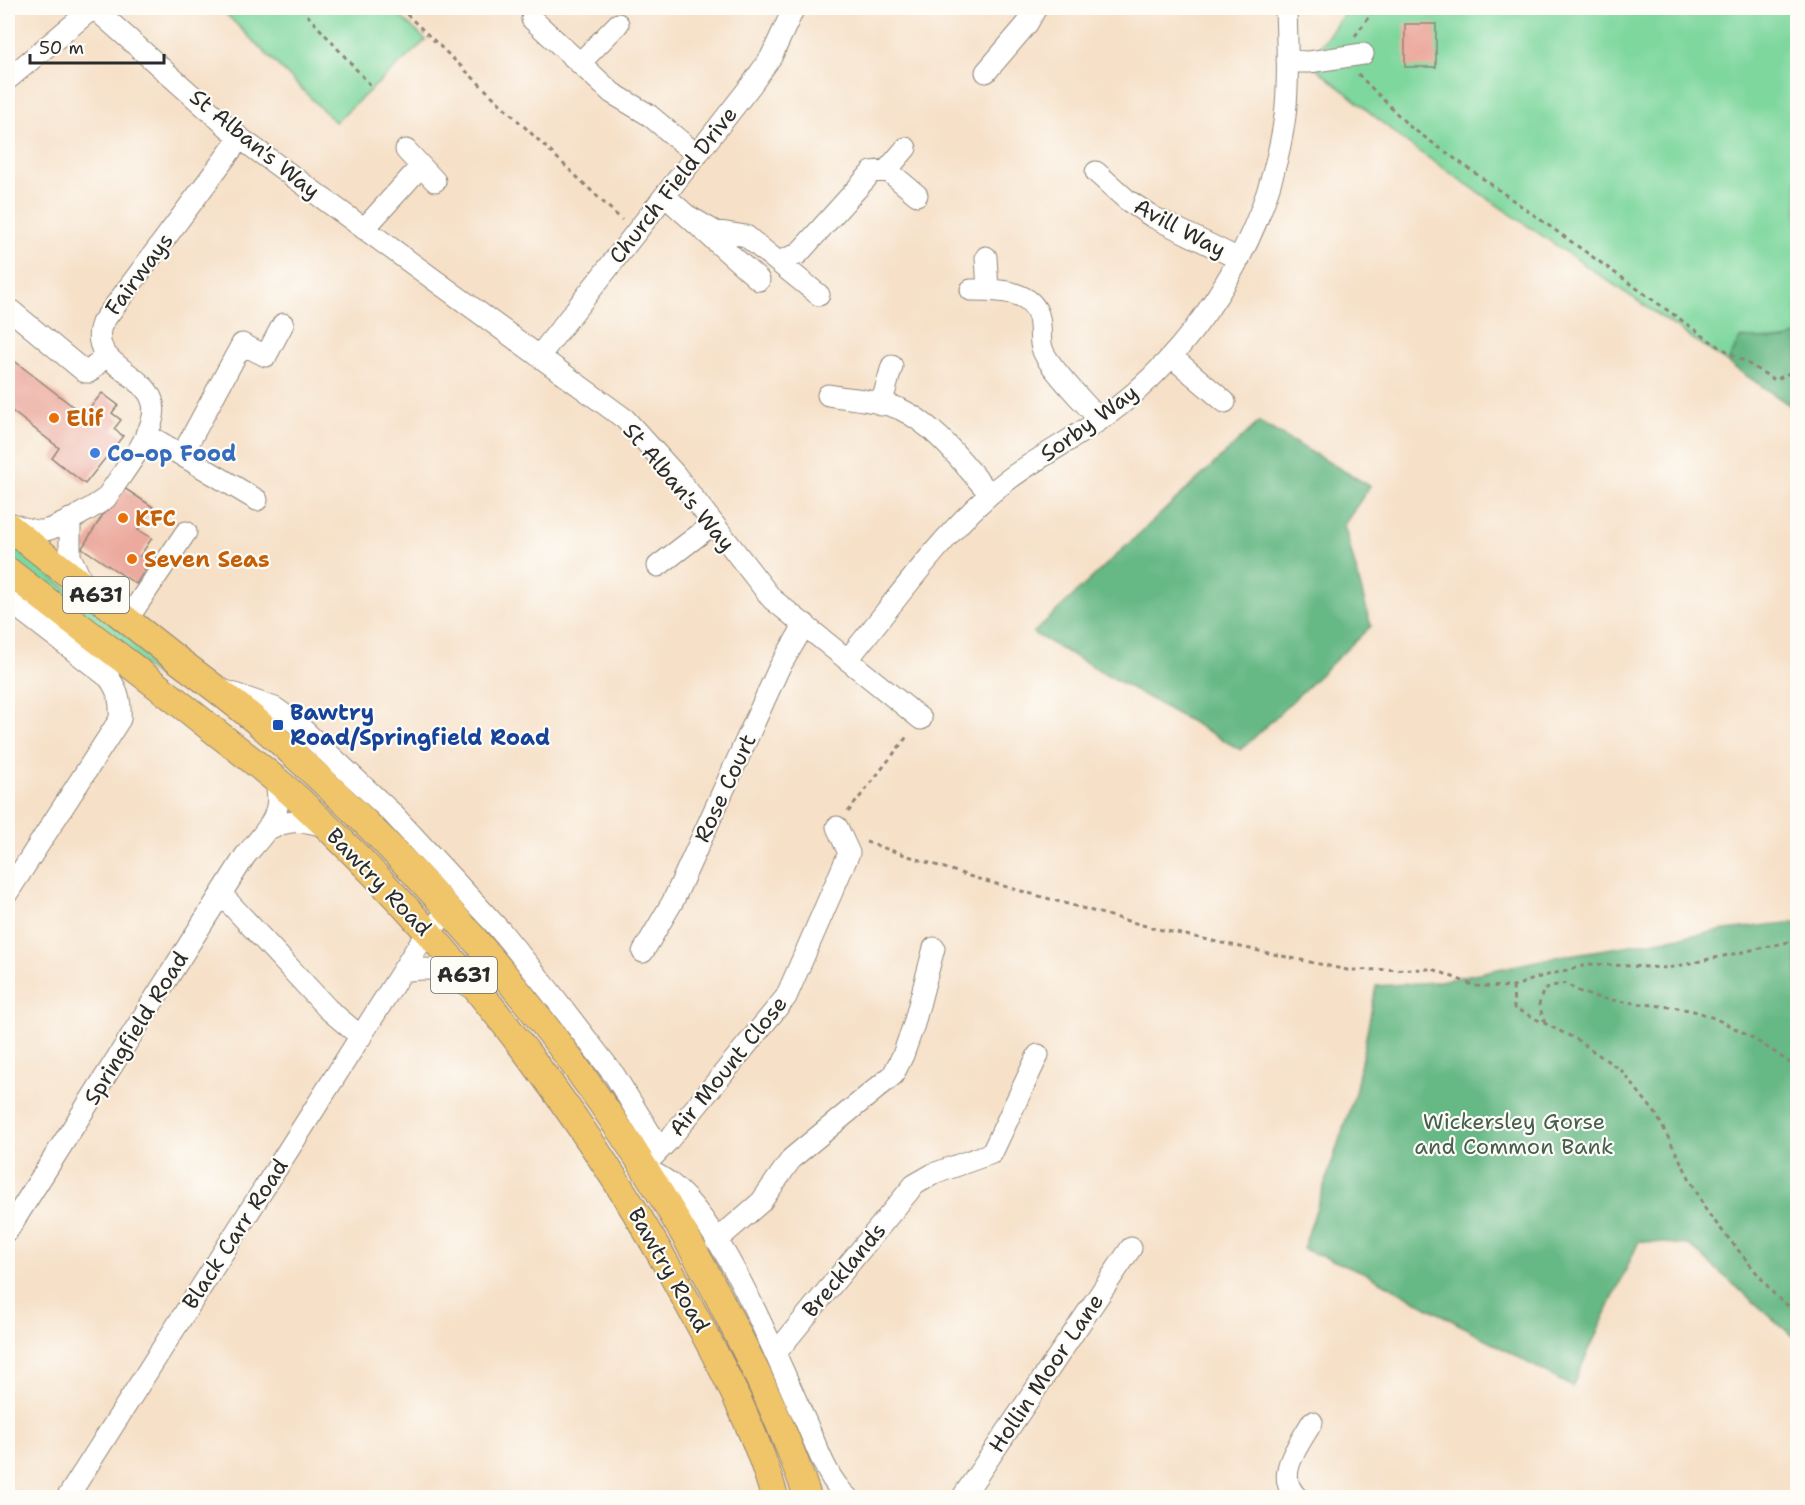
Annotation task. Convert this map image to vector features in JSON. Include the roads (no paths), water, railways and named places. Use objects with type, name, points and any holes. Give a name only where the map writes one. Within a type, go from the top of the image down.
[{"type":"main road","name":"Bawtry Road","points":[[8,524],[266,729],[329,786],[449,909],[488,954],[652,1158],[688,1239],[766,1394],[808,1497]]},
{"type":"main road","name":"Bawtry Road","points":[[8,572],[274,778],[326,827],[428,932],[515,1035],[551,1083],[653,1239],[710,1342],[768,1474],[775,1497]]},
{"type":"main road","points":[[469,982],[488,954]]},
{"type":"street","points":[[8,80],[93,8]]},
{"type":"street","name":"St Alban's Way","points":[[93,8],[240,138],[625,419],[640,434],[772,598],[921,719]]},
{"type":"street","name":"Church Field Drive","points":[[540,355],[771,57],[794,8]]},
{"type":"street","points":[[986,72],[1027,24],[1036,8]]},
{"type":"street","name":"Sorby Way","points":[[847,660],[947,539],[990,494],[1056,446],[1100,420],[1172,357],[1239,259],[1265,199],[1284,118],[1287,61],[1286,8]]},
{"type":"street","points":[[532,19],[612,93],[649,115],[697,155]]},
{"type":"street","points":[[580,63],[618,24]]},
{"type":"street","points":[[1287,61],[1309,62],[1363,54]]},
{"type":"street","name":"Fairways","points":[[105,356],[99,343],[102,323],[240,138]]},
{"type":"street","points":[[778,262],[798,254],[872,172],[887,170],[906,148]]},
{"type":"street","points":[[364,229],[421,166]]},
{"type":"street","points":[[887,170],[917,195]]},
{"type":"street","name":"Avill Way","points":[[1096,172],[1127,200],[1153,217],[1239,259]]},
{"type":"street","points":[[665,196],[759,280]]},
{"type":"street","points":[[688,216],[714,231],[746,236],[819,295]]},
{"type":"street","points":[[986,257],[980,290],[1012,291],[1032,304],[1039,315],[1040,342],[1045,356],[1100,420]]},
{"type":"street","points":[[8,308],[85,372],[105,356],[143,386],[150,396],[153,418],[146,434],[106,498],[70,519],[42,531],[8,524]]},
{"type":"street","points":[[182,455],[242,344],[266,356],[283,324]]},
{"type":"street","points":[[1172,357],[1225,402]]},
{"type":"street","points":[[881,405],[892,366]]},
{"type":"street","points":[[828,395],[899,409],[932,430],[990,494]]},
{"type":"street","points":[[146,434],[257,500]]},
{"type":"street","points":[[70,519],[70,556],[85,587]]},
{"type":"street","points":[[658,566],[713,524]]},
{"type":"street","points":[[127,620],[186,532]]},
{"type":"street","points":[[8,600],[109,678],[118,690],[120,719],[8,892]]},
{"type":"street","name":"Rose Court","points":[[643,952],[673,901],[779,668],[805,624]]},
{"type":"street","name":"Bawtry Road","points":[[211,686],[275,708],[297,724],[392,813],[500,930],[548,989],[615,1076],[652,1158],[716,1241],[775,1354],[832,1478],[848,1497]]},
{"type":"street","name":"Springfield Road","points":[[8,1230],[245,856],[268,829],[278,808],[278,789],[274,778]]},
{"type":"street","points":[[268,829],[286,822],[302,820],[326,827]]},
{"type":"street","name":"Air Mount Close","points":[[652,1158],[786,997],[849,853],[837,827]]},
{"type":"street","points":[[221,894],[327,1009],[361,1037]]},
{"type":"street","name":"Black Carr Road","points":[[67,1497],[402,972],[428,932],[449,909]]},
{"type":"street","points":[[716,1241],[761,1202],[792,1158],[892,1075],[903,1055],[914,1024],[934,948]]},
{"type":"street","points":[[402,972],[428,967],[469,982]]},
{"type":"street","name":"Brecklands","points":[[775,1354],[914,1185],[933,1174],[992,1153],[1038,1055]]},
{"type":"street","name":"Hollin Moor Lane","points":[[962,1497],[1131,1248]]},
{"type":"street","points":[[1295,1497],[1287,1480],[1287,1466],[1312,1422]]},
{"type":"place","name":"Elif","points":[[54,418]]},
{"type":"place","name":"Co-op Food","points":[[95,453]]},
{"type":"place","name":"KFC","points":[[123,518]]},
{"type":"place","name":"Seven Seas","points":[[132,559]]},
{"type":"place","name":"Bawtry Road/Springfield Road","points":[[278,725]]},
{"type":"park label","name":"Wickersley Gorse and Common Bank","points":[[1514,1134]]}]
